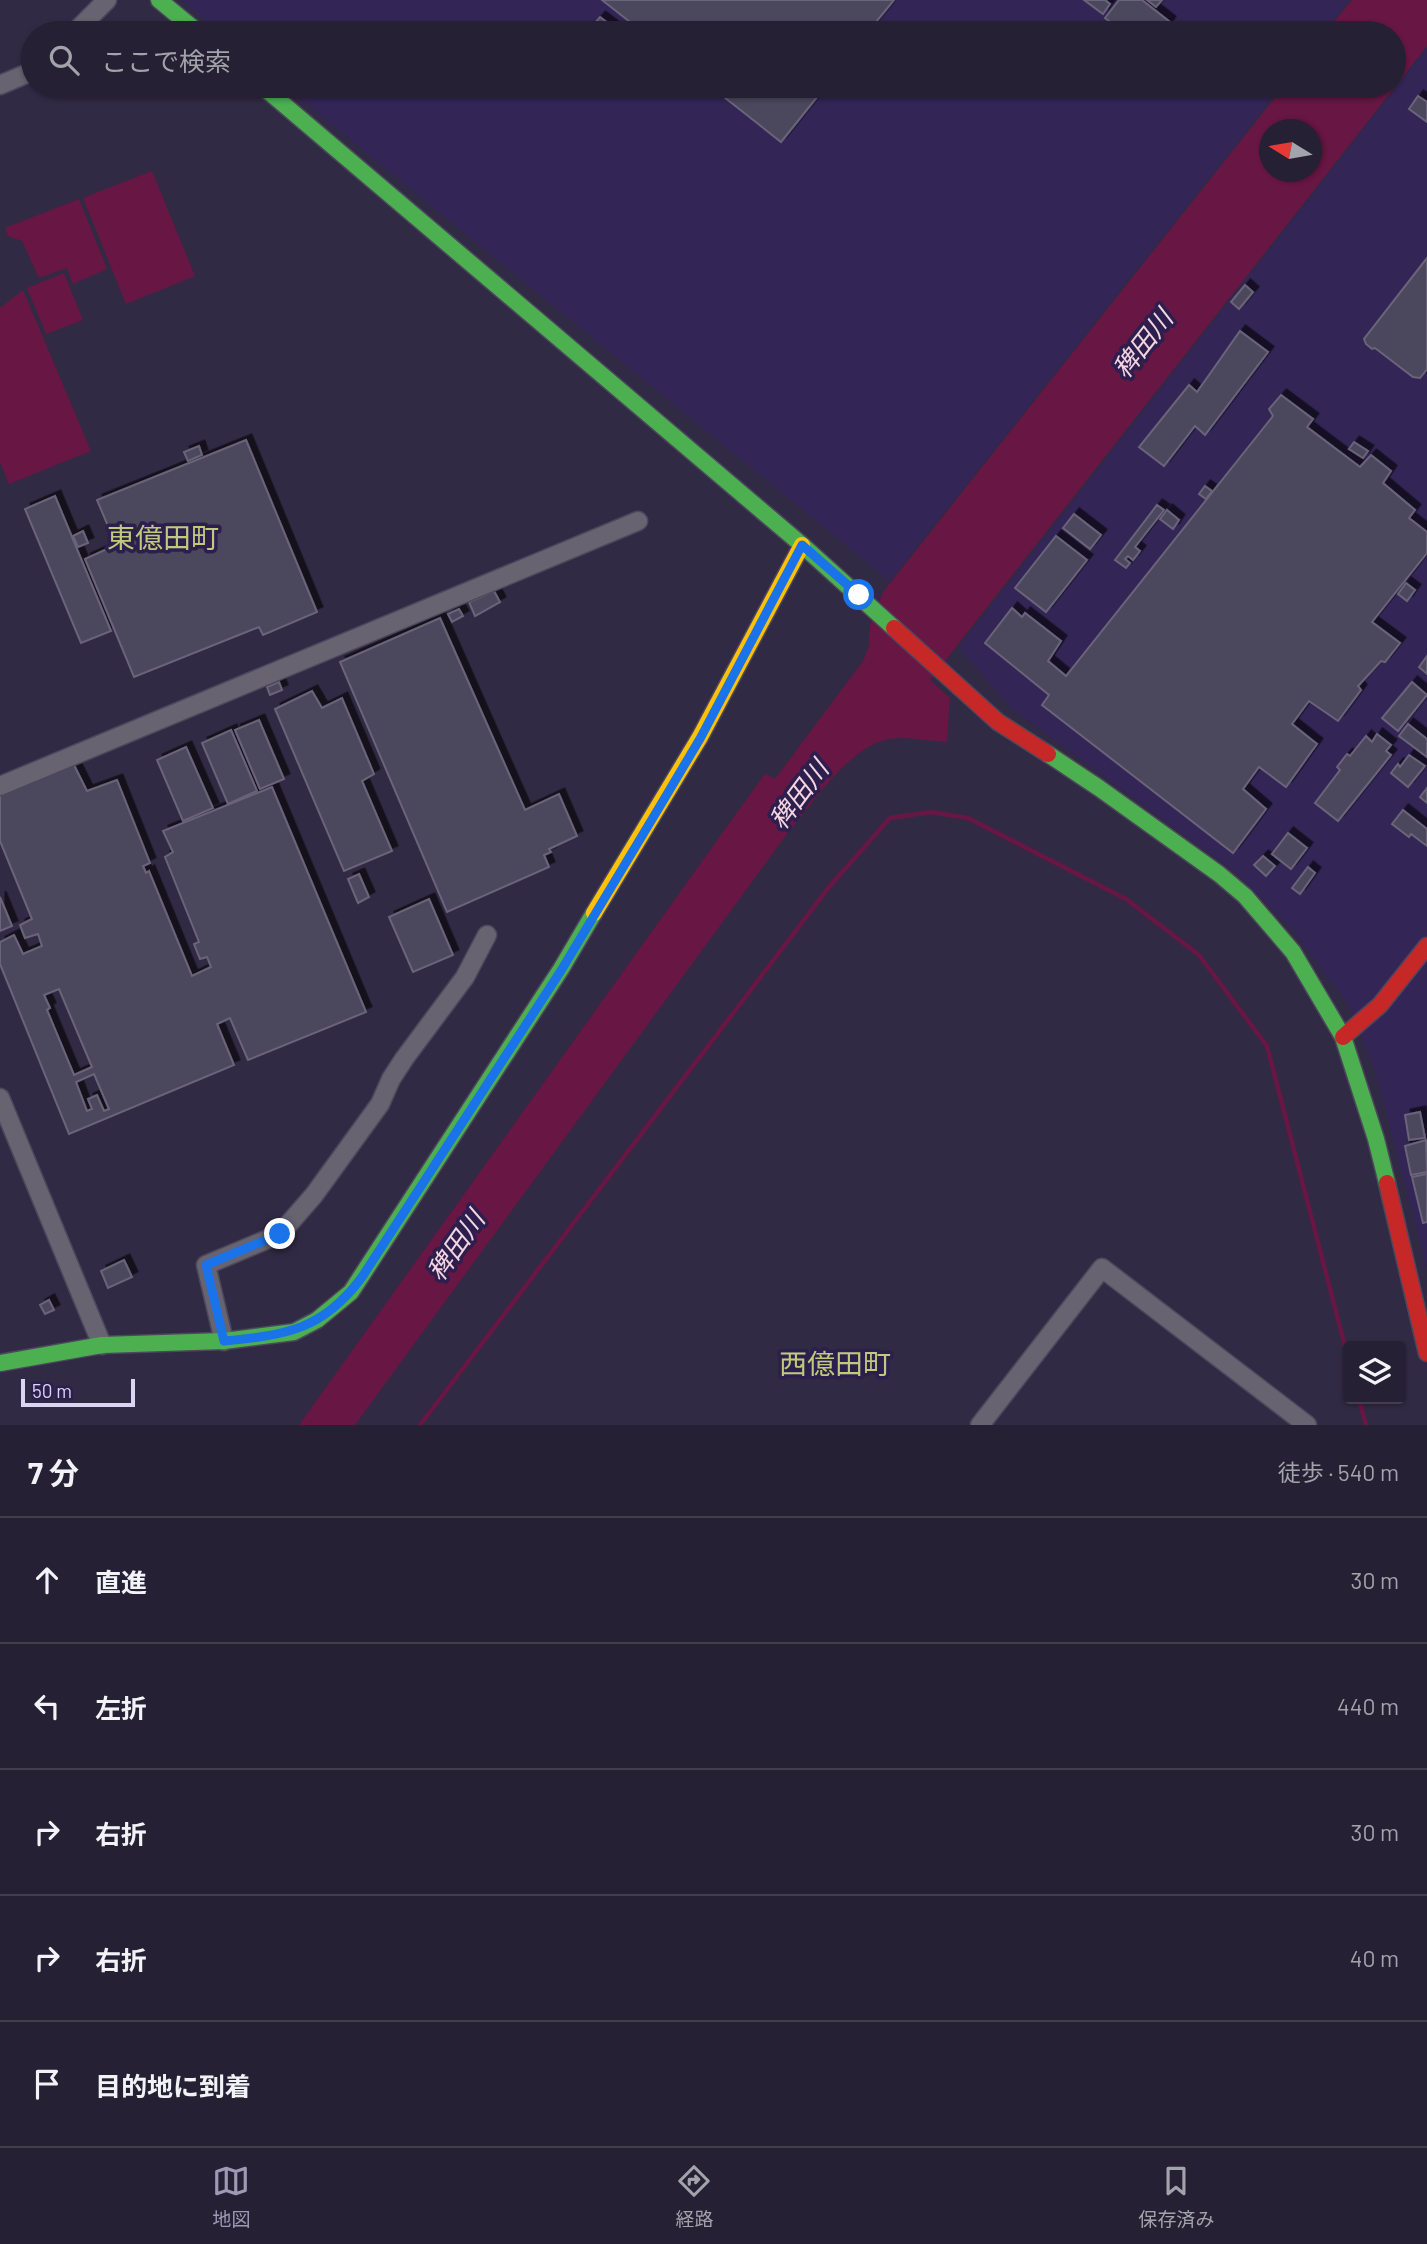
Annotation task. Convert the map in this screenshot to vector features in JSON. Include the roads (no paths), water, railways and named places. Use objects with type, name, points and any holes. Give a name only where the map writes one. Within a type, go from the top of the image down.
[{"type":"street","points":[[86,21],[107,0]]},
{"type":"street","points":[[159,0],[184,21]]},
{"type":"street","points":[[0,85],[21,76]]},
{"type":"street","points":[[276,98],[802,545],[998,722],[1100,788],[1219,874],[1245,896],[1293,952],[1343,1037],[1376,1139],[1427,1353]]},
{"type":"street","points":[[0,786],[638,521]]},
{"type":"street","points":[[0,1363],[102,1345],[224,1341],[294,1332],[317,1320],[351,1292],[562,969],[701,737],[802,545]]},
{"type":"street","points":[[224,1341],[206,1265],[280,1234],[314,1195],[380,1104],[404,1059],[465,977],[487,935]]},
{"type":"street","points":[[1343,1037],[1380,1005],[1427,946]]},
{"type":"street","points":[[0,1098],[102,1345]]},
{"type":"street","points":[[980,1425],[1102,1268],[1307,1425]]},
{"type":"street","points":[[360,1300],[362,1277]]},
{"type":"water","points":[[1352,0],[1427,0],[1427,46],[1406,73],[1406,21],[1335,21]]},
{"type":"water","name":"稗田川","points":[[1274,98],[1386,98],[1322,180],[1322,119],[1259,119],[1259,182],[1320,182],[930,680],[950,698],[947,742],[898,738],[881,741],[850,760],[836,774],[787,834],[355,1425],[299,1425],[765,774],[775,779],[863,661],[869,646],[870,625],[883,592]]},
{"type":"water","points":[[152,171],[195,276],[126,304],[83,198]]},
{"type":"water","points":[[79,199],[107,269],[73,284],[67,268],[39,278],[22,241],[8,236],[5,228]]},
{"type":"water","points":[[64,273],[83,320],[46,334],[27,288]]},
{"type":"water","points":[[23,290],[91,451],[9,484],[0,462],[0,308]]},
{"type":"waterway","points":[[420,1425],[829,887],[890,818],[931,812],[968,818],[1126,899],[1199,955],[1267,1046],[1344,1341]]},
{"type":"waterway","points":[[1360,1404],[1366,1425]]},
{"type":"district","name":"東億田町","points":[[163,538]]},
{"type":"district","name":"西億田町","points":[[835,1364]]}]
